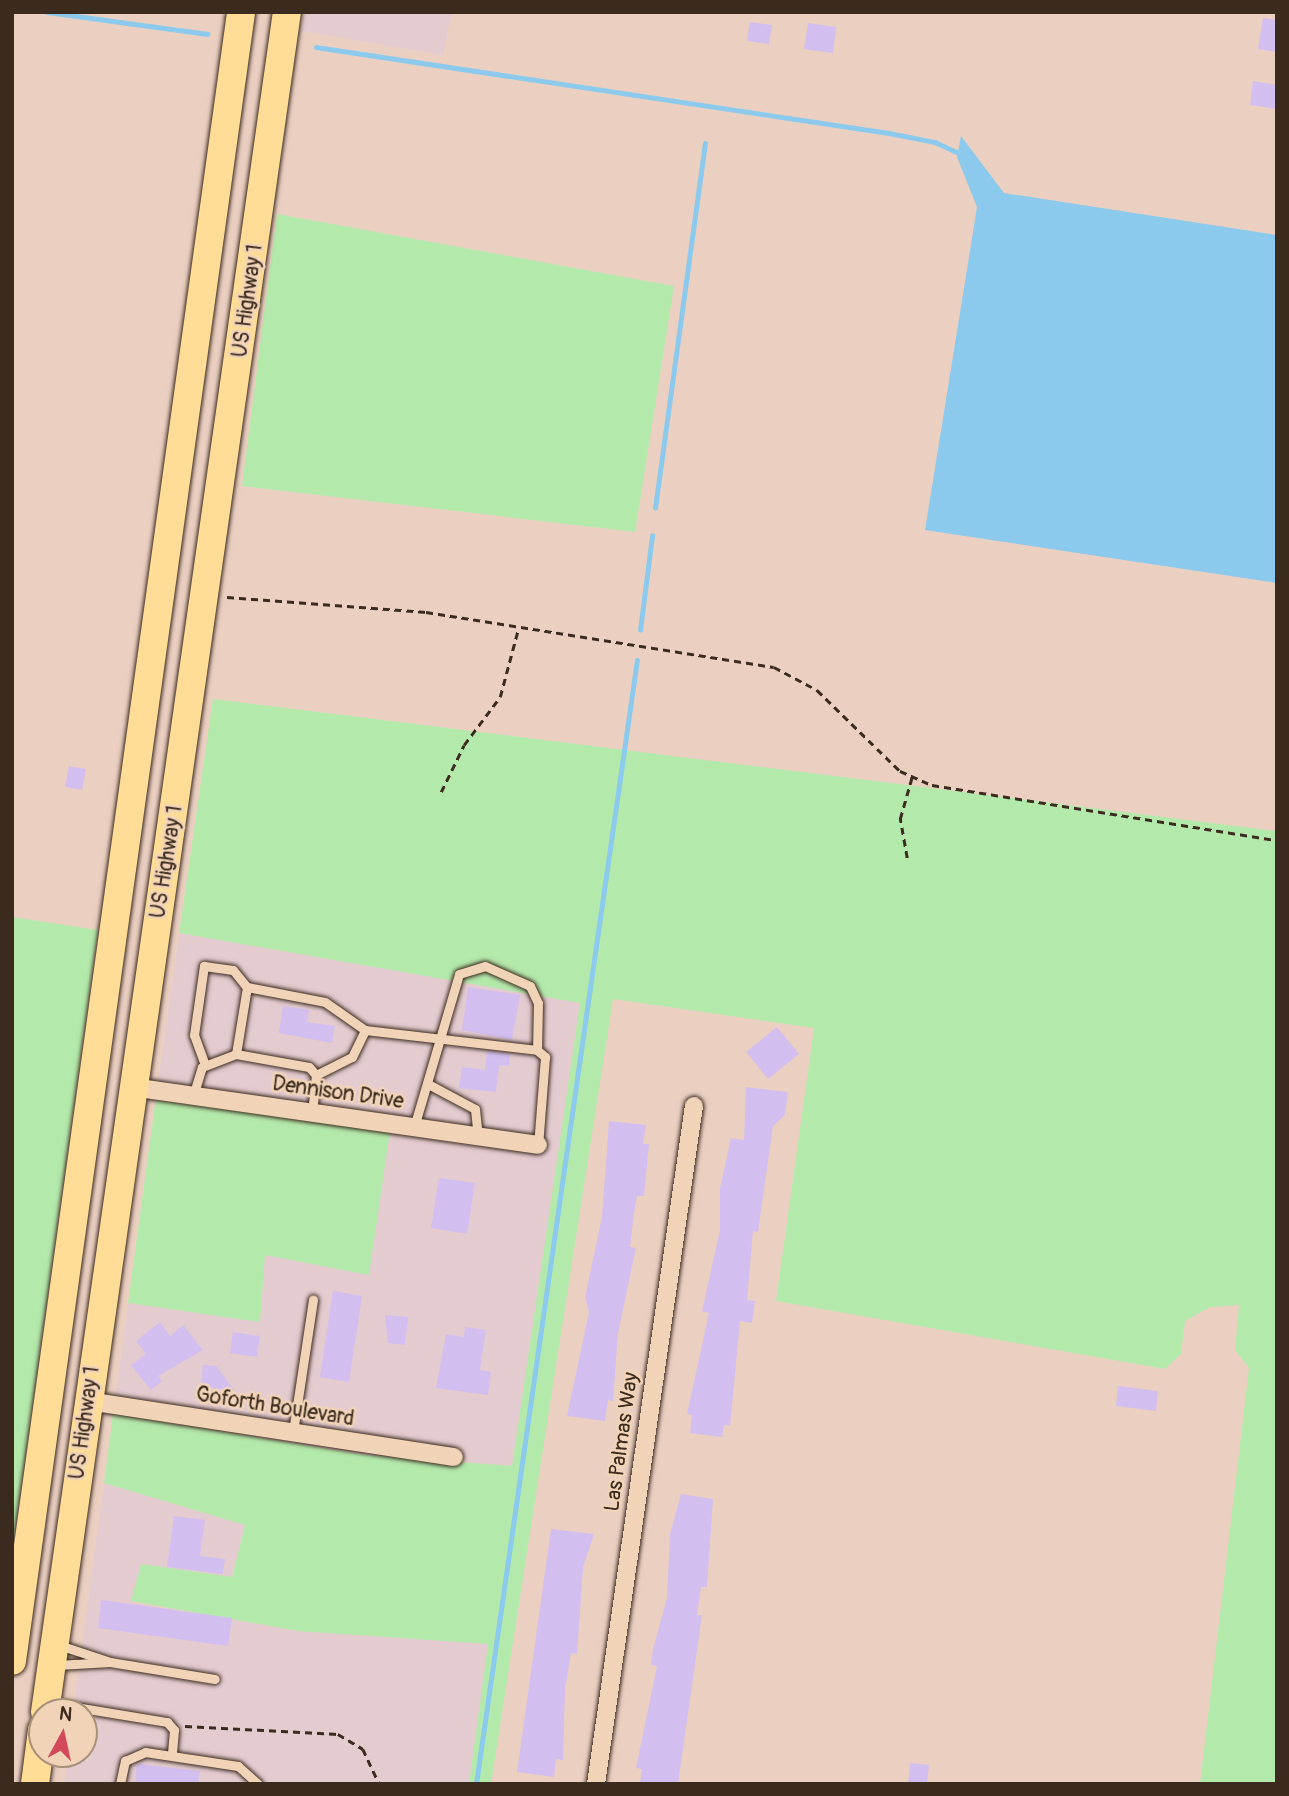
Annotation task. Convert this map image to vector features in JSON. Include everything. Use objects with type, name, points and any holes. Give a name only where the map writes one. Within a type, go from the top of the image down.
[{"type":"main road","name":"US Highway 1","points":[[12,1661],[241,12]]},
{"type":"main road","name":"US Highway 1","points":[[46,1698],[132,1087],[206,595],[287,12]]},
{"type":"main road","points":[[104,1005],[132,1087]]},
{"type":"street","name":"Dennison Drive","points":[[132,1087],[538,1145]]},
{"type":"street","name":"Las Palmas Way","points":[[596,1784],[694,1106]]},
{"type":"street","name":"Goforth Boulevard","points":[[88,1401],[454,1457]]},
{"type":"lane","points":[[192,1096],[205,1065],[194,1035],[204,966],[233,970],[247,987],[325,1002],[365,1030],[438,1036],[537,1050],[545,1057],[538,1145]]},
{"type":"lane","points":[[414,1127],[428,1084],[438,1036],[459,974],[485,966],[519,979],[536,993],[537,1050]]},
{"type":"lane","points":[[236,1054],[247,987]]},
{"type":"lane","points":[[316,1075],[352,1057],[365,1030]]},
{"type":"lane","points":[[205,1065],[236,1054],[295,1062],[316,1075]]},
{"type":"lane","points":[[312,1113],[316,1075]]},
{"type":"lane","points":[[428,1084],[475,1109],[478,1136]]},
{"type":"lane","points":[[293,1432],[313,1299]]},
{"type":"lane","points":[[53,1654],[110,1662]]},
{"type":"lane","points":[[53,1654],[215,1679]]},
{"type":"lane","points":[[98,1715],[172,1725],[172,1754]]},
{"type":"lane","points":[[120,1784],[123,1765],[134,1754],[172,1754],[238,1766],[258,1784]]},
{"type":"path","points":[[206,595],[426,611],[518,629],[790,672],[912,777],[1277,840]]},
{"type":"path","points":[[441,792],[464,745],[500,697],[518,629]]},
{"type":"path","points":[[907,858],[900,819],[912,777]]},
{"type":"path","points":[[172,1725],[338,1734],[363,1749],[379,1784]]},
{"type":"shaded area","points":[[304,12],[452,12],[443,55],[301,31]]},
{"type":"shaded area","points":[[179,933],[580,1002],[512,1466],[367,1455],[113,1414],[128,1303],[260,1322],[265,1254],[156,1097]]},
{"type":"shaded area","points":[[104,1483],[245,1525],[232,1577],[142,1564],[131,1602],[298,1631],[488,1644],[469,1784],[64,1784],[66,1768],[98,1768],[98,1698],[75,1698]]},
{"type":"green space","points":[[277,214],[674,286],[635,532],[242,486]]},
{"type":"green space","points":[[213,699],[1277,831],[1277,1784],[1200,1784],[1249,1368],[1235,1350],[1239,1305],[1210,1307],[1185,1321],[1181,1354],[1165,1369],[776,1301],[814,1028],[613,999],[491,1784],[469,1784],[488,1644],[298,1631],[131,1601],[141,1564],[232,1577],[245,1525],[104,1483],[113,1414],[367,1455],[512,1466],[580,1003],[179,933]]},
{"type":"green space","points":[[12,917],[98,930],[12,1554]]},
{"type":"green space","points":[[156,1097],[390,1131],[369,1275],[265,1255],[260,1322],[128,1303]]},
{"type":"water","points":[[961,136],[1004,193],[1277,235],[1277,583],[925,530],[977,207],[957,157]]},
{"type":"building","points":[[1263,18],[1277,20],[1277,52],[1258,49]]},
{"type":"building","points":[[750,22],[772,25],[769,44],[747,41]]},
{"type":"building","points":[[808,23],[836,27],[833,53],[804,49]]},
{"type":"building","points":[[1253,81],[1277,85],[1277,109],[1250,105]]},
{"type":"building","points":[[69,766],[86,769],[82,790],[65,787]]},
{"type":"building","points":[[468,987],[520,995],[512,1040],[462,1030]]},
{"type":"building","points":[[283,1006],[309,1010],[307,1022],[335,1026],[332,1043],[279,1033]]},
{"type":"building","points":[[777,1027],[799,1054],[768,1079],[746,1052]]},
{"type":"building","points":[[487,1051],[510,1054],[509,1066],[499,1065],[496,1092],[459,1088],[462,1067],[485,1070]]},
{"type":"building","points":[[746,1087],[788,1092],[785,1115],[773,1126],[758,1232],[753,1231],[747,1300],[755,1301],[752,1323],[740,1321],[730,1426],[724,1425],[722,1437],[690,1433],[692,1415],[687,1414],[709,1313],[702,1311],[720,1230],[720,1188],[731,1138],[744,1140]]},
{"type":"building","points":[[609,1121],[646,1125],[643,1144],[649,1144],[644,1196],[637,1196],[634,1213],[630,1247],[636,1248],[618,1333],[613,1401],[608,1400],[605,1421],[567,1416],[589,1312],[585,1297],[602,1217]]},
{"type":"building","points":[[439,1178],[475,1183],[467,1234],[431,1228]]},
{"type":"building","points":[[333,1291],[362,1296],[349,1382],[320,1377]]},
{"type":"building","points":[[385,1315],[408,1317],[405,1345],[388,1343]]},
{"type":"building","points":[[160,1322],[170,1336],[183,1325],[203,1350],[158,1376],[162,1381],[151,1390],[131,1365],[146,1354],[136,1341]]},
{"type":"building","points":[[465,1327],[486,1330],[480,1370],[491,1372],[488,1395],[436,1388],[446,1334],[464,1337]]},
{"type":"building","points":[[233,1332],[260,1336],[257,1357],[230,1353]]},
{"type":"building","points":[[203,1365],[216,1366],[235,1391],[201,1386]]},
{"type":"building","points":[[1118,1386],[1158,1391],[1156,1411],[1116,1406]]},
{"type":"building","points":[[681,1494],[713,1499],[707,1587],[701,1587],[697,1615],[702,1615],[678,1784],[640,1784],[642,1769],[636,1768],[657,1666],[651,1665],[653,1649],[667,1598],[670,1534]]},
{"type":"building","points":[[174,1516],[205,1520],[200,1556],[225,1559],[223,1574],[167,1567]]},
{"type":"building","points":[[551,1529],[594,1534],[583,1568],[577,1654],[571,1653],[565,1689],[563,1760],[556,1759],[554,1777],[517,1772]]},
{"type":"building","points":[[101,1600],[232,1618],[228,1646],[98,1628]]},
{"type":"building","points":[[910,1763],[929,1765],[927,1784],[908,1784]]},
{"type":"building","points":[[137,1764],[200,1771],[198,1784],[135,1784]]},
{"type":"waterway","points":[[47,12],[208,34]]},
{"type":"waterway","points":[[316,47],[889,133],[935,142],[963,155]]},
{"type":"waterway","points":[[655,508],[705,143]]},
{"type":"waterway","points":[[640,630],[652,536]]},
{"type":"waterway","points":[[476,1784],[637,660]]}]
